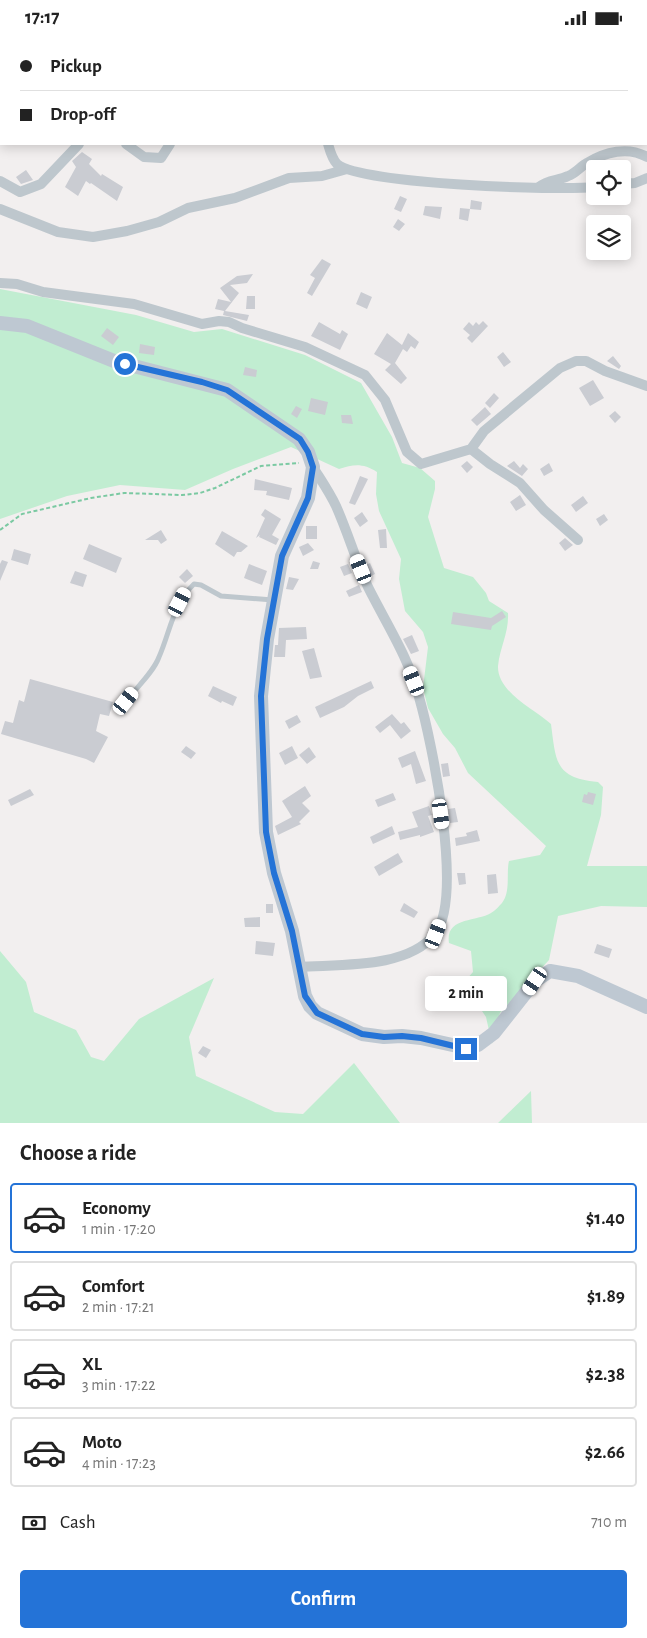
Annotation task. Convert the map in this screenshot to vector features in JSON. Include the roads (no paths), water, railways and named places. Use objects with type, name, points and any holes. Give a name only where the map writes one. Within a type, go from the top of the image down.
[{"type":"main road","points":[[0,323],[27,326],[114,361],[227,390],[300,439],[312,465],[308,498],[282,556],[261,696],[266,832],[274,873],[292,931],[305,996],[317,1013],[362,1034],[384,1037],[421,1038],[459,1048],[471,1047],[483,1042],[503,1023],[535,981],[550,971],[578,976],[647,1007]]},
{"type":"street","points":[[0,181],[20,192],[41,184],[78,145]]},
{"type":"street","points":[[127,145],[144,157],[161,158],[169,145]]},
{"type":"street","points":[[328,145],[330,153],[337,164],[347,169],[387,178],[538,188],[586,187]]},
{"type":"street","points":[[538,188],[544,182],[569,176],[587,163],[611,152],[639,152],[647,157]]},
{"type":"street","points":[[0,209],[58,232],[93,237],[127,231],[159,221],[188,208],[235,199],[289,178],[322,176],[347,169]]},
{"type":"street","points":[[631,183],[647,178]]},
{"type":"street","points":[[0,283],[18,285],[43,293],[134,304],[202,324],[219,321],[229,322],[242,328],[305,347],[365,375],[385,400],[407,452],[421,464],[472,449],[484,431],[560,368],[576,361],[586,361],[605,371],[647,386]]},
{"type":"street","points":[[472,449],[490,464],[520,483],[544,510],[578,540]]},
{"type":"street","points":[[299,967],[391,960],[414,952],[436,934],[445,908],[448,881],[434,763],[419,696],[402,653],[367,585],[335,505],[312,465]]},
{"type":"lane","points":[[126,701],[159,659],[176,611],[185,592],[194,584],[201,585],[221,595],[274,600]]}]
